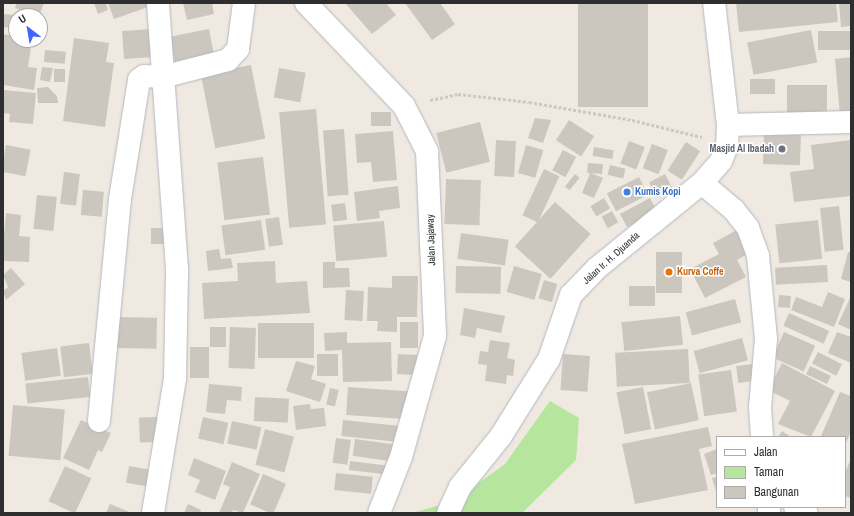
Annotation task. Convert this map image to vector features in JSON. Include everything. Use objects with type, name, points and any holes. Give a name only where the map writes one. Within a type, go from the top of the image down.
[{"type":"street","points":[[153,513],[175,378],[177,270],[162,77],[158,3]]},
{"type":"street","points":[[99,421],[117,226],[138,84],[144,76],[162,77],[228,60],[238,49],[244,3]]},
{"type":"street","name":"Jalan Jajaway","points":[[306,3],[404,106],[427,151],[435,336],[401,457],[379,513]]},
{"type":"street","name":"Jalan Ir. H. Djuanda","points":[[448,513],[460,487],[501,436],[549,359],[571,295],[597,268],[702,183],[721,161],[727,134],[714,3]]},
{"type":"street","points":[[727,134],[851,122]]},
{"type":"street","points":[[702,183],[734,210],[748,228],[758,256],[766,340],[760,407],[762,436]]},
{"type":"street","points":[[797,508],[807,513]]},
{"type":"path","points":[[404,106],[458,94],[472,95],[727,134]]},
{"type":"green space","points":[[550,401],[579,418],[576,460],[522,513],[412,513],[454,501],[505,464]]},
{"type":"building","points":[[17,3],[44,3],[42,8],[15,8]]},
{"type":"building","points":[[94,3],[106,3],[108,10],[98,14]]},
{"type":"building","points":[[108,3],[146,3],[148,7],[114,19]]},
{"type":"building","points":[[183,3],[212,3],[214,14],[187,20]]},
{"type":"building","points":[[345,3],[386,3],[396,15],[372,34]]},
{"type":"building","points":[[405,3],[440,3],[455,24],[432,40]]},
{"type":"building","points":[[578,3],[648,3],[648,107],[578,107]]},
{"type":"building","points":[[736,3],[836,3],[838,22],[739,32]]},
{"type":"building","points":[[839,3],[851,3],[851,26],[841,27]]},
{"type":"building","points":[[3,14],[8,14],[8,27],[3,27]]},
{"type":"building","points":[[152,29],[154,57],[124,59],[122,31]]},
{"type":"building","points":[[209,29],[215,59],[176,67],[170,37]]},
{"type":"building","points":[[811,30],[817,62],[753,75],[747,42]]},
{"type":"building","points":[[818,31],[851,31],[851,50],[818,50]]},
{"type":"building","points":[[3,34],[8,35],[8,48],[31,48],[28,67],[37,68],[34,90],[3,85]]},
{"type":"building","points":[[74,38],[109,43],[106,62],[114,63],[105,127],[63,121]]},
{"type":"building","points":[[45,50],[66,52],[65,64],[44,62]]},
{"type":"building","points":[[851,57],[851,115],[840,116],[835,59]]},
{"type":"building","points":[[251,65],[265,139],[215,148],[201,75]]},
{"type":"building","points":[[42,67],[53,68],[50,82],[40,80]]},
{"type":"building","points":[[279,68],[306,73],[300,102],[274,98]]},
{"type":"building","points":[[54,69],[65,69],[65,82],[54,82]]},
{"type":"building","points":[[750,79],[775,79],[775,94],[750,94]]},
{"type":"building","points":[[787,85],[827,85],[827,113],[787,113]]},
{"type":"building","points":[[48,87],[57,96],[58,103],[38,103],[37,88]]},
{"type":"building","points":[[3,90],[36,93],[33,124],[9,122],[10,114],[3,113]]},
{"type":"building","points":[[316,109],[326,225],[289,228],[279,112]]},
{"type":"building","points":[[371,112],[391,112],[391,126],[371,126]]},
{"type":"building","points":[[535,118],[551,120],[543,143],[528,138]]},
{"type":"building","points":[[569,120],[594,136],[581,156],[556,140]]},
{"type":"building","points":[[480,122],[490,162],[446,173],[436,133]]},
{"type":"building","points":[[344,129],[349,195],[328,196],[323,130]]},
{"type":"building","points":[[393,131],[397,180],[373,182],[371,162],[357,163],[355,134]]},
{"type":"building","name":"Masjid Al Ibadah","points":[[764,133],[801,134],[800,165],[763,164]]},
{"type":"building","points":[[496,140],[516,141],[514,177],[494,176]]},
{"type":"building","points":[[851,140],[851,196],[794,202],[790,172],[814,169],[811,145]]},
{"type":"building","points":[[629,141],[645,147],[636,169],[620,163]]},
{"type":"building","points":[[686,142],[700,151],[682,180],[667,171]]},
{"type":"building","points":[[652,144],[668,150],[659,174],[643,168]]},
{"type":"building","points":[[6,145],[31,150],[25,176],[3,172],[3,160]]},
{"type":"building","points":[[526,145],[543,150],[535,178],[518,173]]},
{"type":"building","points":[[594,147],[614,150],[612,159],[593,156]]},
{"type":"building","points":[[563,150],[576,157],[565,177],[552,170]]},
{"type":"building","points":[[263,157],[270,215],[224,220],[217,163]]},
{"type":"building","points":[[588,163],[603,164],[602,174],[591,173],[603,178],[594,198],[582,193],[590,173],[587,173]]},
{"type":"building","points":[[610,165],[626,169],[623,179],[608,175]]},
{"type":"building","points":[[544,169],[559,176],[538,222],[522,215]]},
{"type":"building","points":[[64,172],[80,174],[76,206],[60,204]]},
{"type":"building","points":[[575,174],[580,178],[570,190],[565,186]]},
{"type":"building","points":[[665,174],[673,189],[657,197],[649,182]]},
{"type":"building","points":[[639,177],[648,195],[616,211],[607,193]]},
{"type":"building","points":[[446,179],[481,180],[479,225],[444,224]]},
{"type":"building","points":[[398,186],[400,208],[379,211],[380,218],[357,221],[354,192]]},
{"type":"building","points":[[83,190],[104,192],[102,217],[81,215]]},
{"type":"building","points":[[37,195],[57,197],[53,231],[33,229]]},
{"type":"building","points":[[604,198],[610,208],[596,217],[590,206]]},
{"type":"building","points":[[650,198],[657,211],[627,227],[620,214]]},
{"type":"building","points":[[555,202],[591,234],[551,279],[515,247]]},
{"type":"building","points":[[345,203],[347,220],[333,222],[331,205]]},
{"type":"building","points":[[839,206],[844,250],[825,252],[820,208]]},
{"type":"building","points":[[612,211],[618,222],[608,228],[602,217]]},
{"type":"building","points":[[6,213],[21,215],[19,236],[30,237],[29,262],[3,261],[3,235],[11,236],[4,235]]},
{"type":"building","points":[[279,217],[283,245],[269,247],[265,219]]},
{"type":"building","points":[[261,220],[265,250],[226,255],[221,226]]},
{"type":"building","points":[[818,220],[822,259],[779,263],[775,224]]},
{"type":"building","points":[[384,221],[387,257],[336,261],[333,225]]},
{"type":"building","points":[[151,228],[169,228],[169,244],[151,244]]},
{"type":"building","points":[[737,230],[749,253],[737,260],[746,277],[705,298],[690,269],[719,254],[713,243]]},
{"type":"building","points":[[461,233],[509,240],[505,265],[457,259]]},
{"type":"building","points":[[219,249],[221,259],[231,258],[233,268],[208,271],[206,251]]},
{"type":"building","name":"Kurva Coffe","points":[[656,252],[682,252],[682,293],[656,293]]},
{"type":"building","points":[[848,252],[851,252],[851,282],[841,279]]},
{"type":"building","points":[[275,261],[276,283],[307,281],[310,313],[204,319],[202,283],[238,281],[237,263]]},
{"type":"building","points":[[323,262],[335,262],[335,268],[349,268],[350,287],[323,288]]},
{"type":"building","points":[[827,265],[828,282],[776,285],[775,268]]},
{"type":"building","points":[[456,266],[501,267],[501,294],[456,293]]},
{"type":"building","points":[[514,266],[542,274],[534,300],[507,292]]},
{"type":"building","points":[[11,268],[25,284],[6,300],[3,291],[8,287],[3,275]]},
{"type":"building","points":[[392,276],[418,276],[417,317],[397,317],[397,332],[377,331],[378,321],[367,321],[368,287],[392,288]]},
{"type":"building","points":[[544,280],[557,284],[552,302],[538,298]]},
{"type":"building","points":[[629,286],[655,286],[655,306],[629,306]]},
{"type":"building","points":[[346,290],[364,291],[362,321],[344,320]]},
{"type":"building","points":[[828,292],[845,299],[834,327],[791,310],[796,297],[822,307]]},
{"type":"building","points":[[779,295],[791,296],[790,308],[778,307]]},
{"type":"building","points":[[851,296],[851,330],[838,324]]},
{"type":"building","points":[[735,299],[741,322],[692,335],[686,312]]},
{"type":"building","points":[[464,308],[505,316],[501,333],[477,328],[475,338],[460,335]]},
{"type":"building","points":[[789,313],[829,331],[824,344],[783,326]]},
{"type":"building","points":[[680,316],[683,345],[624,351],[621,322]]},
{"type":"building","points":[[117,317],[157,318],[156,349],[116,348]]},
{"type":"building","points":[[400,322],[418,322],[418,348],[400,348]]},
{"type":"building","points":[[258,323],[314,323],[314,358],[258,358]]},
{"type":"building","points":[[210,327],[226,327],[226,347],[210,347]]},
{"type":"building","points":[[230,327],[256,328],[255,369],[229,368]]},
{"type":"building","points":[[347,332],[347,343],[391,342],[392,381],[343,382],[342,350],[325,351],[324,333]]},
{"type":"building","points":[[784,332],[815,346],[804,371],[773,358]]},
{"type":"building","points":[[837,332],[851,337],[851,363],[828,353]]},
{"type":"building","points":[[742,338],[748,360],[700,373],[694,351]]},
{"type":"building","points":[[490,340],[510,343],[507,358],[515,360],[513,376],[507,375],[506,384],[485,381],[487,365],[478,364],[480,351],[488,352]]},
{"type":"building","points":[[89,343],[93,374],[64,377],[60,347]]},
{"type":"building","points":[[190,347],[209,347],[209,378],[190,378]]},
{"type":"building","points":[[57,348],[61,376],[25,381],[21,353]]},
{"type":"building","points":[[688,349],[690,383],[617,387],[615,353]]},
{"type":"building","points":[[818,352],[842,364],[836,376],[812,364]]},
{"type":"building","points":[[317,354],[338,354],[338,376],[317,376]]},
{"type":"building","points":[[398,354],[417,355],[416,375],[397,374]]},
{"type":"building","points":[[563,354],[590,356],[587,392],[560,390]]},
{"type":"building","points":[[296,361],[315,366],[311,379],[326,384],[320,402],[286,391]]},
{"type":"building","points":[[782,363],[835,391],[812,436],[808,436],[778,424],[790,401],[768,390]]},
{"type":"building","points":[[753,364],[755,381],[738,383],[736,366]]},
{"type":"building","points":[[810,366],[831,376],[827,384],[806,374]]},
{"type":"building","points":[[731,370],[737,412],[704,416],[698,375]]},
{"type":"building","points":[[88,377],[90,397],[27,403],[25,384]]},
{"type":"building","points":[[691,383],[699,420],[655,430],[647,392]]},
{"type":"building","points":[[209,384],[242,387],[241,401],[227,400],[225,414],[206,412]]},
{"type":"building","points":[[348,387],[408,391],[406,419],[346,415]]},
{"type":"building","points":[[643,387],[651,429],[625,434],[616,392]]},
{"type":"building","points":[[330,388],[339,390],[335,407],[326,405]]},
{"type":"building","points":[[840,392],[851,396],[851,432],[846,443],[846,436],[821,436]]},
{"type":"building","points":[[255,397],[289,399],[288,423],[254,421]]},
{"type":"building","points":[[310,404],[311,409],[324,408],[326,426],[296,430],[293,406]]},
{"type":"building","points":[[13,405],[65,410],[60,460],[9,456]]},
{"type":"building","points":[[157,417],[158,442],[140,443],[139,418]]},
{"type":"building","points":[[203,417],[228,423],[223,444],[198,438]]},
{"type":"building","points":[[81,420],[111,433],[102,452],[98,450],[89,470],[63,458]]},
{"type":"building","points":[[343,420],[403,426],[401,442],[341,436]]},
{"type":"building","points":[[232,421],[261,427],[257,450],[227,443]]},
{"type":"building","points":[[708,427],[712,446],[699,449],[708,490],[635,504],[622,444]]},
{"type":"building","points":[[265,429],[294,437],[284,473],[255,465]]},
{"type":"building","points":[[782,431],[790,436],[779,436]]},
{"type":"building","points":[[336,438],[351,440],[347,465],[333,463]]},
{"type":"building","points":[[355,439],[397,445],[394,462],[353,456]]},
{"type":"building","points":[[716,449],[716,473],[711,475],[704,454]]},
{"type":"building","points":[[194,458],[226,471],[215,500],[195,492],[200,480],[188,475]]},
{"type":"building","points":[[851,459],[851,498],[846,496],[846,470]]},
{"type":"building","points":[[350,461],[388,466],[387,475],[349,470]]},
{"type":"building","points":[[232,462],[260,474],[243,513],[233,510],[232,513],[219,513],[230,487],[223,484]]},
{"type":"building","points":[[65,466],[91,478],[75,513],[49,501]]},
{"type":"building","points":[[129,466],[151,470],[148,487],[126,483]]},
{"type":"building","points":[[336,473],[373,477],[371,494],[334,490]]},
{"type":"building","points":[[263,474],[286,484],[274,513],[250,504]]},
{"type":"building","points":[[716,477],[716,492],[712,478]]},
{"type":"building","points":[[110,504],[132,513],[106,513]]},
{"type":"building","points":[[188,504],[201,510],[200,513],[184,513]]},
{"type":"place","name":"Masjid Al Ibadah","points":[[782,149]]},
{"type":"place","name":"Kumis Kopi","points":[[627,192]]},
{"type":"place","name":"Kurva Coffe","points":[[669,272]]}]
